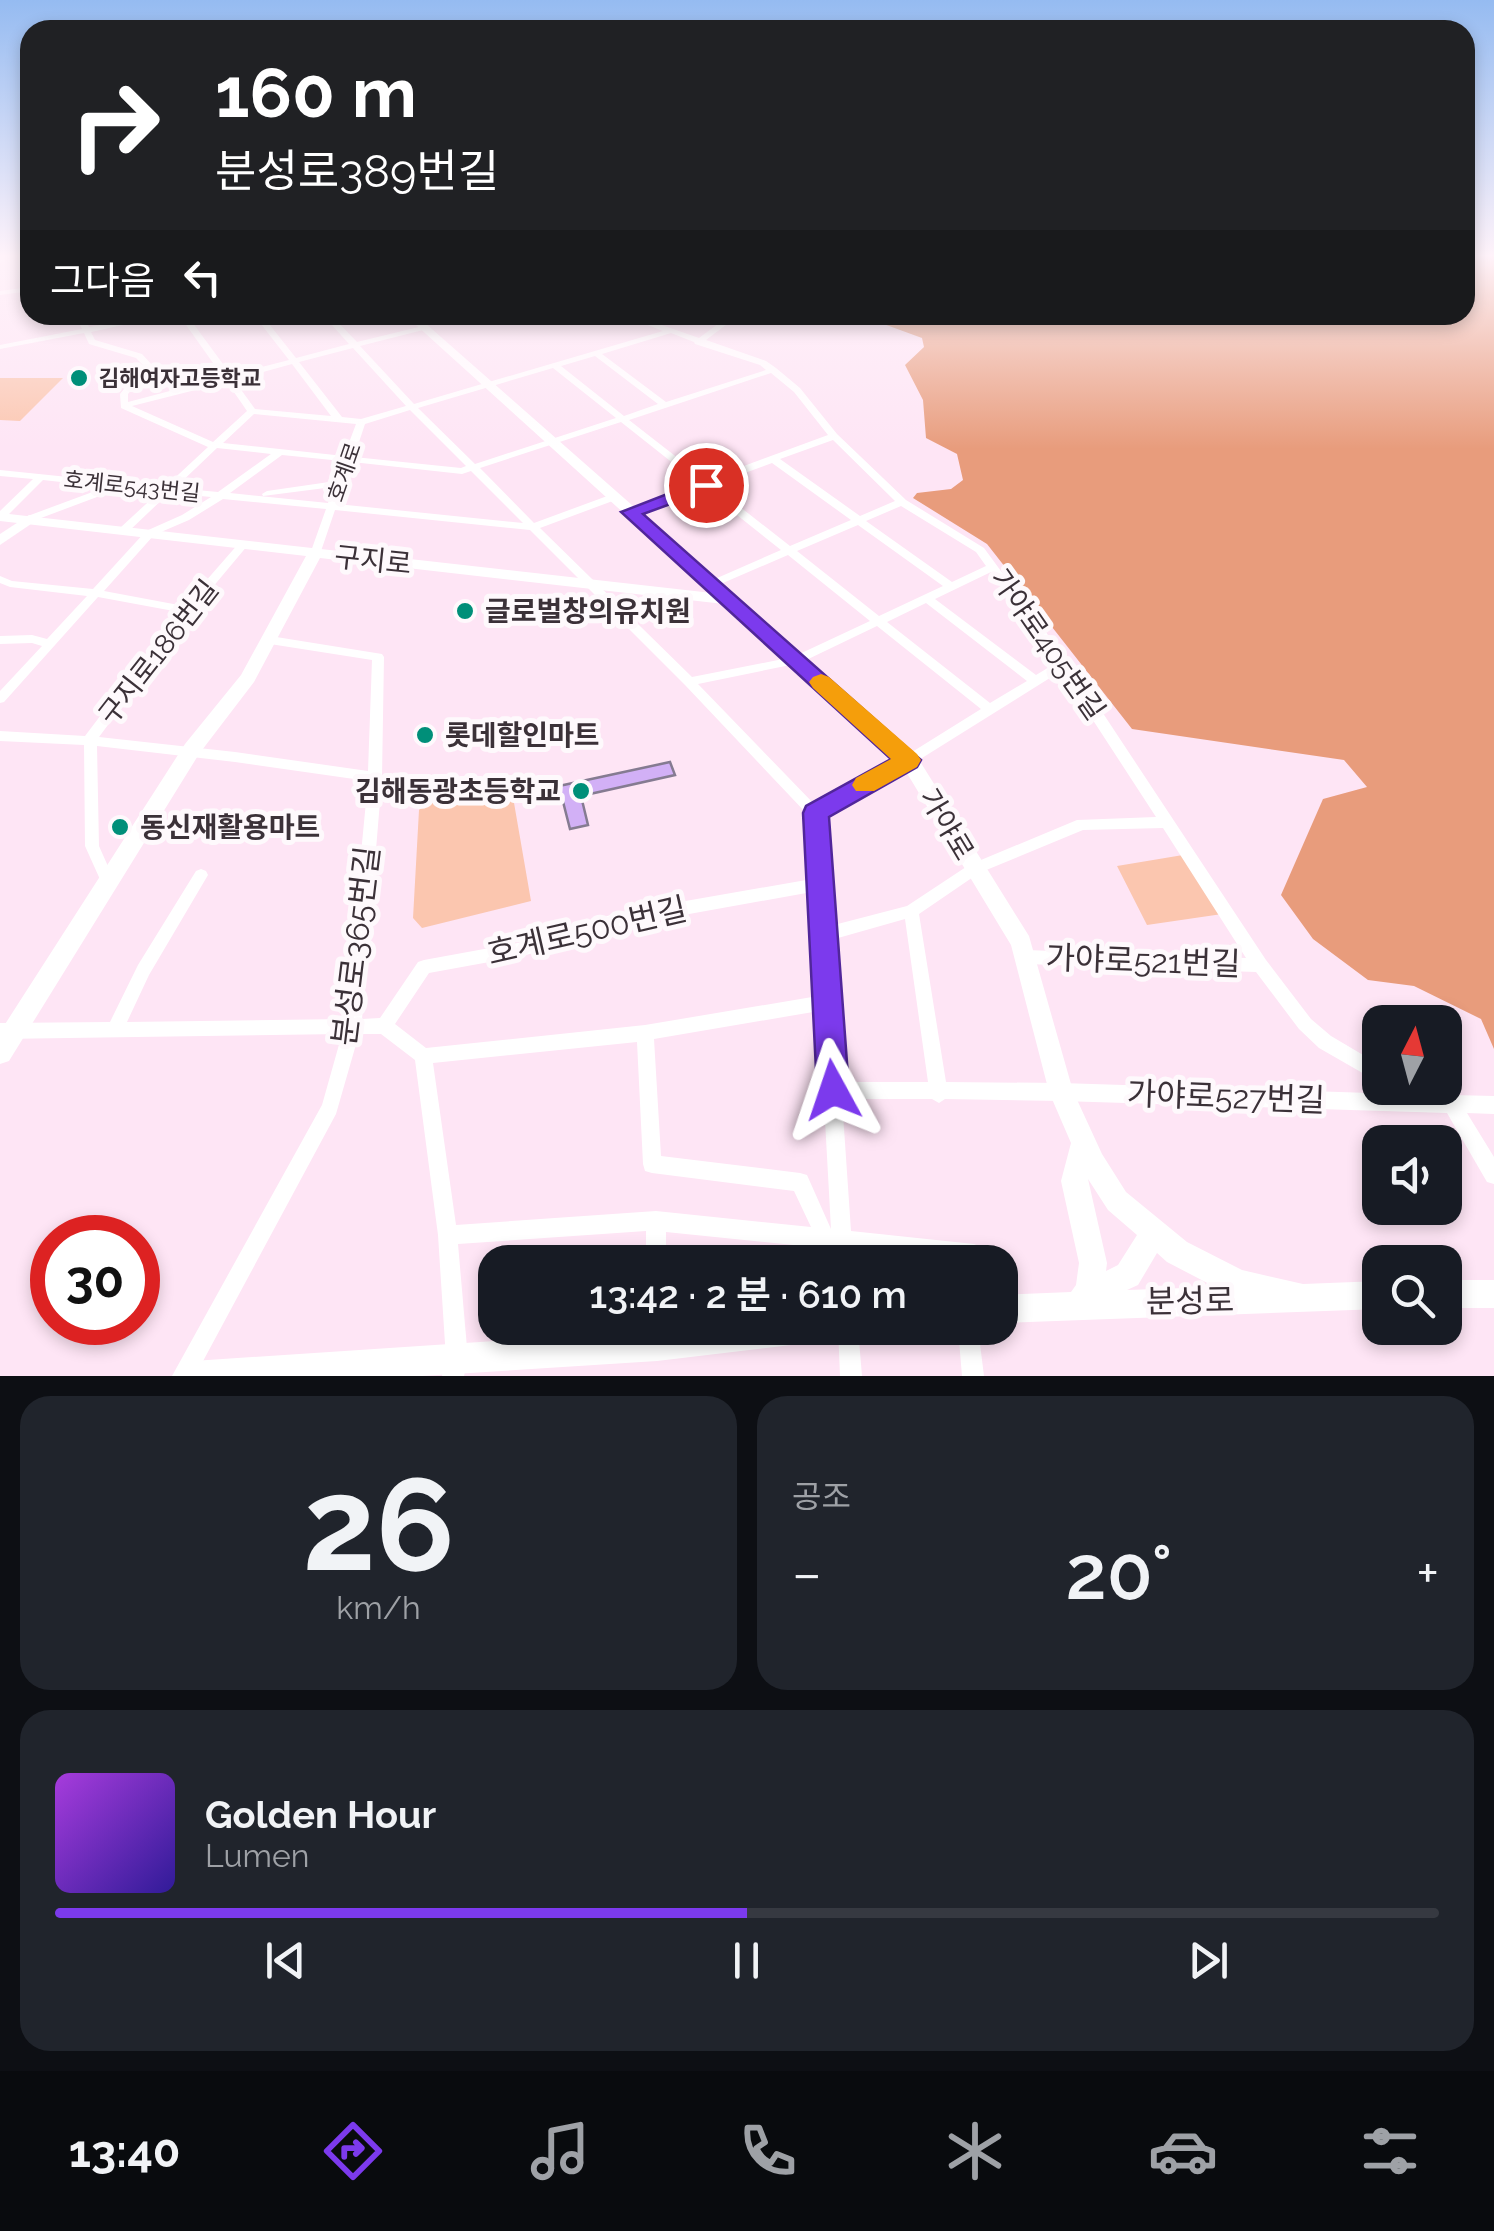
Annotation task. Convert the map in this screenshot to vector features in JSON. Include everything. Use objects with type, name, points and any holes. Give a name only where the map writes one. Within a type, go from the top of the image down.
[{"type":"main road","name":"가야로","points":[[422,325],[908,760],[1021,943],[1061,1092],[1116,1201],[1177,1252],[1240,1284],[1296,1295]]},
{"type":"main road","name":"구지로","points":[[0,517],[729,600]]},
{"type":"main road","points":[[0,541],[29,519]]},
{"type":"main road","name":"호계로","points":[[0,1053],[7,1031],[192,749],[248,678],[314,554]]},
{"type":"main road","points":[[1078,1300],[1093,1263],[1074,1182],[1084,1142]]},
{"type":"main road","points":[[1078,1300],[1128,1275],[1153,1234]]},
{"type":"main road","name":"분성로","points":[[1018,1308],[1078,1300],[1362,1294]]},
{"type":"main road","points":[[1462,1294],[1494,1294]]},
{"type":"main road","points":[[193,1376],[455,1368],[605,1345]]},
{"type":"street","points":[[83,325],[101,347],[138,356],[148,365],[124,394],[124,406]]},
{"type":"street","points":[[0,347],[119,325]]},
{"type":"street","points":[[190,325],[252,411]]},
{"type":"street","points":[[266,325],[339,420]]},
{"type":"street","points":[[337,325],[412,408],[595,585],[816,813],[833,1090],[833,1238]]},
{"type":"street","name":"가야로405번길","points":[[654,325],[763,363],[797,390],[834,436],[902,502],[980,550],[1063,664],[1260,965],[1305,1024],[1325,1042],[1362,1064]]},
{"type":"street","points":[[698,342],[721,325]]},
{"type":"street","points":[[124,406],[424,327]]},
{"type":"street","name":"호계로","points":[[314,554],[361,422],[670,331]]},
{"type":"street","points":[[595,352],[666,405]]},
{"type":"street","points":[[553,364],[990,710]]},
{"type":"street","points":[[124,406],[212,445],[474,469],[773,370]]},
{"type":"street","points":[[124,530],[252,411],[361,422]]},
{"type":"street","points":[[532,527],[706,485],[834,436]]},
{"type":"street","name":"호계로543번길","points":[[224,496],[246,474],[279,453]]},
{"type":"street","points":[[772,458],[951,586]]},
{"type":"street","name":"호계로543번길","points":[[0,473],[532,527]]},
{"type":"street","points":[[0,517],[41,477]]},
{"type":"street","name":"호계로543번길","points":[[245,498],[339,483]]},
{"type":"street","name":"구지로","points":[[29,519],[121,484]]},
{"type":"street","points":[[0,699],[150,533],[178,523],[224,496]]},
{"type":"street","points":[[712,584],[902,502]]},
{"type":"street","name":"구지로186번길","points":[[108,882],[92,846],[90,739],[187,610],[243,545]]},
{"type":"street","points":[[689,682],[796,660],[993,567]]},
{"type":"street","points":[[0,579],[10,584],[95,593],[187,610]]},
{"type":"street","points":[[927,598],[1036,681]]},
{"type":"street","points":[[0,640],[32,639],[50,644]]},
{"type":"street","name":"분성로365번길","points":[[183,1376],[330,1108],[353,1024],[375,777],[378,657],[270,640]]},
{"type":"street","points":[[816,813],[1063,664]]},
{"type":"street","points":[[0,736],[90,739],[192,749],[375,777]]},
{"type":"street","points":[[822,935],[911,911],[974,869],[1082,824],[1169,822]]},
{"type":"street","points":[[116,1029],[127,996],[179,918],[200,875]]},
{"type":"street","name":"호계로500번길","points":[[384,1026],[424,967],[523,949],[618,920],[821,884]]},
{"type":"street","points":[[911,911],[938,1094]]},
{"type":"street","name":"가야로521번길","points":[[1026,958],[1260,965]]},
{"type":"street","points":[[7,1031],[353,1024],[384,1026],[423,1056],[644,1033],[826,1002]]},
{"type":"street","points":[[644,1033],[652,1164],[800,1182],[836,1245]]},
{"type":"street","points":[[423,1056],[448,1234],[455,1368]]},
{"type":"street","name":"가야로527번길","points":[[833,1090],[1362,1101]]},
{"type":"street","points":[[1462,1104],[1494,1105]]},
{"type":"street","points":[[1453,1105],[1494,1175]]},
{"type":"street","points":[[448,1234],[656,1222],[895,1245]]},
{"type":"street","points":[[656,1222],[656,1245]]},
{"type":"street","points":[[849,1345],[850,1376]]},
{"type":"street","points":[[970,1345],[973,1376]]},
{"type":"shaded area","points":[[1475,320],[1494,320],[1494,1049],[1481,1019],[1462,1010],[1462,1005],[1453,1005],[1414,986],[1368,980],[1313,939],[1281,895],[1323,799],[1367,787],[1344,760],[1132,729],[987,544],[913,498],[917,493],[951,489],[963,480],[957,454],[926,438],[923,400],[905,365],[924,347],[922,338],[886,325],[1475,325]]},
{"type":"shaded area","points":[[0,378],[63,378],[20,421],[0,420]]},
{"type":"shaded area","points":[[509,774],[531,901],[422,928],[413,918],[419,810],[438,789]]},
{"type":"shaded area","points":[[1189,854],[1229,913],[1147,925],[1117,866]]},
{"type":"building","name":"김해동광초등학교","points":[[670,762],[675,775],[581,796],[588,825],[570,829],[559,786]]},
{"type":"slow traffic","points":[[821,682],[908,760],[865,785]]},
{"type":"place","name":"김해여자고등학교","points":[[79,378]]},
{"type":"place","name":"글로벌창의유치원","points":[[465,611]]},
{"type":"place","name":"롯데할인마트","points":[[425,735]]},
{"type":"place","name":"김해동광초등학교","points":[[581,791]]},
{"type":"place","name":"동신재활용마트","points":[[120,827]]},
{"type":"route","points":[[706,485],[630,512],[908,760],[816,813],[833,1090]]}]
